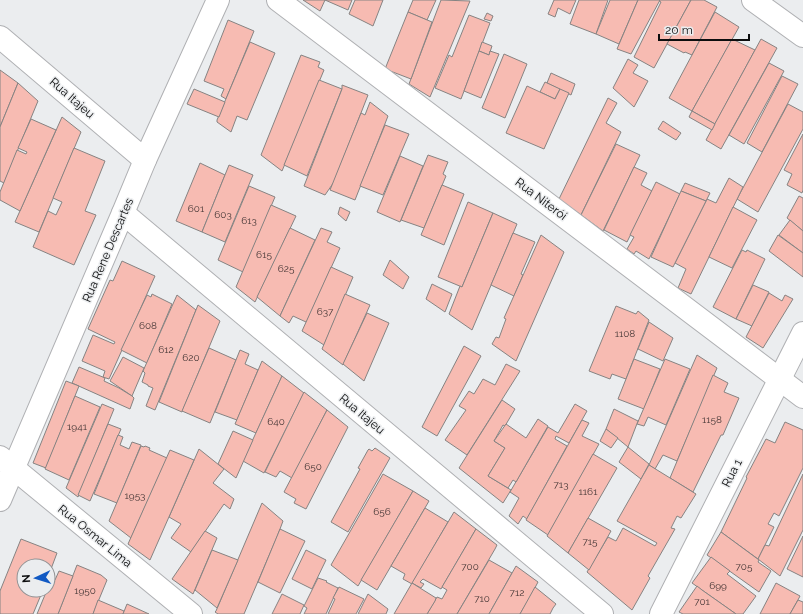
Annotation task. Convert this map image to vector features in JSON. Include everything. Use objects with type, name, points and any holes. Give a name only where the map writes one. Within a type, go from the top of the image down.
[{"type":"street","name":"Rua Rene Descartes","points":[[0,500],[7,463],[123,213],[145,160],[218,0]]},
{"type":"street","name":"Rua Niterói","points":[[278,0],[803,397]]},
{"type":"street","points":[[752,0],[803,36]]},
{"type":"street","name":"Rua Itajeu","points":[[0,36],[145,160]]},
{"type":"street","name":"Rua Itajeu","points":[[123,213],[602,614]]},
{"type":"street","name":"Rua 1","points":[[661,614],[803,333]]},
{"type":"street","name":"Rua Osmar Lima","points":[[7,463],[191,614]]},
{"type":"building","points":[[303,0],[325,0],[320,11]]},
{"type":"building","points":[[325,0],[352,0],[348,10]]},
{"type":"building","points":[[355,0],[383,0],[373,26],[349,14]]},
{"type":"building","points":[[413,0],[436,0],[427,20],[408,12]]},
{"type":"building","points":[[441,0],[470,1],[430,97],[409,84]]},
{"type":"building","points":[[554,0],[576,0],[570,14],[558,8],[555,17],[548,14]]},
{"type":"building","points":[[579,0],[608,0],[596,34],[570,24]]},
{"type":"building","points":[[610,0],[638,0],[619,44],[596,34]]},
{"type":"building","points":[[638,0],[660,0],[631,54],[617,49]]},
{"type":"building","points":[[691,0],[654,68],[634,57],[661,2],[659,1]]},
{"type":"building","points":[[691,0],[704,0],[717,7],[692,55],[685,52],[684,53],[667,44]]},
{"type":"building","points":[[408,12],[432,22],[411,79],[385,69]]},
{"type":"building","points":[[715,12],[739,27],[692,111],[669,98]]},
{"type":"building","points":[[487,13],[493,16],[491,21],[484,19]]},
{"type":"building","points":[[469,15],[490,23],[461,99],[435,88],[449,55],[452,57]]},
{"type":"building","points":[[228,20],[254,31],[226,99],[221,96],[224,89],[204,81]]},
{"type":"building","points":[[732,39],[755,50],[715,124],[692,111]]},
{"type":"building","points":[[761,39],[777,48],[721,149],[706,140]]},
{"type":"building","points":[[250,42],[275,53],[247,120],[237,116],[231,132],[217,122],[217,120]]},
{"type":"building","points":[[482,42],[492,46],[489,55],[479,51]]},
{"type":"building","points":[[479,51],[489,55],[490,51],[499,54],[481,98],[464,91]]},
{"type":"building","points":[[504,54],[527,64],[505,118],[482,108]]},
{"type":"building","points":[[301,55],[320,62],[318,67],[324,70],[282,171],[261,155]]},
{"type":"building","points":[[628,59],[638,65],[633,73],[648,81],[634,107],[613,88]]},
{"type":"building","points":[[769,63],[784,71],[744,144],[729,135]]},
{"type":"building","points":[[0,70],[18,83],[0,127]]},
{"type":"building","points":[[551,73],[575,84],[571,95],[547,83]]},
{"type":"building","points":[[782,76],[798,84],[762,152],[747,143]]},
{"type":"building","points":[[319,80],[342,89],[307,176],[284,165]]},
{"type":"building","points":[[545,82],[560,89],[555,99],[540,92]]},
{"type":"building","points":[[18,83],[38,101],[4,183],[0,181],[0,127]]},
{"type":"building","points":[[342,85],[368,95],[334,182],[325,195],[304,186],[342,89]]},
{"type":"building","points":[[527,86],[555,99],[560,89],[569,93],[544,149],[506,133]]},
{"type":"building","points":[[194,89],[225,102],[219,117],[187,104]]},
{"type":"building","points":[[608,98],[617,103],[606,123],[621,132],[581,215],[559,199]]},
{"type":"building","points":[[370,102],[388,116],[355,200],[330,190],[361,113],[365,115]]},
{"type":"building","points":[[788,104],[803,112],[803,129],[758,212],[737,199]]},
{"type":"building","points":[[692,111],[715,124],[712,130],[689,117]]},
{"type":"building","points":[[62,117],[81,132],[39,232],[15,222]]},
{"type":"building","points":[[31,119],[56,130],[20,211],[0,200],[0,192],[17,150],[26,154],[27,152],[18,148]]},
{"type":"building","points":[[663,121],[681,133],[676,140],[658,129]]},
{"type":"building","points":[[385,125],[409,134],[383,195],[360,186]]},
{"type":"building","points":[[803,134],[802,193],[787,185],[792,174],[784,170]]},
{"type":"building","points":[[616,144],[640,155],[603,231],[581,215]]},
{"type":"building","points":[[74,148],[105,161],[85,211],[96,215],[74,265],[33,247],[48,211],[56,215],[62,202],[53,198]]},
{"type":"building","points":[[428,155],[448,162],[443,174],[446,176],[424,228],[401,220]]},
{"type":"building","points":[[400,156],[423,166],[400,222],[377,212]]},
{"type":"building","points":[[200,163],[225,175],[202,232],[176,221]]},
{"type":"building","points":[[229,165],[253,175],[225,242],[202,232]]},
{"type":"building","points":[[634,167],[647,173],[641,185],[652,191],[627,242],[604,230]]},
{"type":"building","points":[[729,178],[743,187],[691,294],[678,288],[686,269],[675,263],[707,199],[716,203]]},
{"type":"building","points":[[656,182],[680,194],[649,259],[636,251],[634,254],[627,249],[634,237],[630,235]]},
{"type":"building","points":[[685,183],[710,193],[706,201],[681,191]]},
{"type":"building","points":[[442,185],[464,194],[444,245],[421,235]]},
{"type":"building","points":[[249,186],[275,197],[243,272],[218,260]]},
{"type":"building","points":[[681,191],[706,201],[673,267],[651,257]]},
{"type":"building","points":[[799,196],[803,198],[803,231],[787,218]]},
{"type":"building","points":[[468,202],[493,213],[462,287],[438,277]]},
{"type":"building","points":[[271,205],[296,216],[255,302],[236,287]]},
{"type":"building","points":[[340,207],[350,212],[346,221],[338,214]]},
{"type":"building","points":[[733,207],[757,220],[732,268],[709,257]]},
{"type":"building","points":[[493,213],[517,224],[472,330],[449,314]]},
{"type":"building","points":[[790,220],[803,231],[803,253],[779,235]]},
{"type":"building","points":[[290,228],[315,240],[280,316],[257,297]]},
{"type":"building","points":[[321,228],[332,232],[327,242],[340,248],[307,321],[306,322],[293,316],[289,323],[280,316]]},
{"type":"building","points":[[513,233],[535,242],[521,274],[523,275],[514,296],[491,285]]},
{"type":"building","points":[[541,235],[564,252],[516,361],[492,344],[496,337],[499,338],[506,319],[504,318]]},
{"type":"building","points":[[778,235],[803,253],[803,277],[769,251]]},
{"type":"building","points":[[742,250],[746,252],[747,250],[765,259],[736,319],[713,307]]},
{"type":"building","points":[[390,260],[409,277],[403,289],[383,275]]},
{"type":"building","points":[[122,261],[155,276],[109,379],[103,377],[105,371],[82,361],[93,335],[114,344],[115,342],[88,329],[110,280],[113,281]]},
{"type":"building","points":[[331,267],[353,277],[324,345],[302,331]]},
{"type":"building","points":[[432,284],[452,294],[445,312],[426,299]]},
{"type":"building","points":[[753,285],[769,292],[752,326],[736,319]]},
{"type":"building","points":[[769,293],[782,301],[785,295],[793,299],[763,348],[746,337]]},
{"type":"building","points":[[152,294],[172,304],[147,363],[121,350],[147,295],[151,297]]},
{"type":"building","points":[[345,294],[370,305],[343,365],[322,349]]},
{"type":"building","points":[[177,295],[196,310],[155,410],[146,406],[153,388],[142,382],[145,373],[143,371]]},
{"type":"building","points":[[198,305],[220,321],[182,412],[159,402]]},
{"type":"building","points":[[616,306],[636,314],[638,311],[649,320],[626,379],[612,374],[610,379],[589,371]]},
{"type":"building","points":[[367,313],[389,323],[364,381],[343,364]]},
{"type":"building","points":[[649,322],[673,338],[663,361],[638,349]]},
{"type":"building","points":[[464,346],[481,356],[437,436],[422,427]]},
{"type":"building","points":[[209,348],[236,360],[210,423],[182,411]]},
{"type":"building","points":[[240,350],[249,354],[245,364],[258,370],[237,420],[215,412]]},
{"type":"building","points":[[697,355],[717,368],[677,461],[663,455],[655,469],[649,465]]},
{"type":"building","points":[[123,357],[144,368],[132,396],[110,381]]},
{"type":"building","points":[[634,359],[660,369],[644,409],[618,399]]},
{"type":"building","points":[[665,359],[690,369],[666,425],[648,417],[644,426],[637,424]]},
{"type":"building","points":[[262,361],[282,376],[256,433],[235,424]]},
{"type":"building","points":[[506,364],[520,371],[467,455],[445,440],[466,410],[459,406],[469,391],[474,394],[483,379],[495,385]]},
{"type":"building","points":[[79,367],[105,378],[104,381],[132,396],[134,398],[130,409],[72,383]]},
{"type":"building","points":[[713,375],[728,383],[724,392],[739,398],[723,435],[721,435],[693,492],[670,478]]},
{"type":"building","points":[[282,376],[304,393],[264,473],[243,461]]},
{"type":"building","points":[[66,381],[79,386],[46,468],[33,463]]},
{"type":"building","points":[[304,392],[327,410],[292,478],[280,471],[276,477],[265,472]]},
{"type":"building","points":[[75,396],[100,407],[69,480],[45,469]]},
{"type":"building","points":[[502,400],[515,409],[505,426],[503,425],[494,441],[505,448],[488,476],[511,490],[503,503],[459,468]]},
{"type":"building","points":[[102,404],[114,409],[78,497],[66,488]]},
{"type":"building","points":[[575,404],[587,411],[569,443],[556,436],[555,439],[567,446],[527,519],[523,516],[518,524],[509,516],[519,498],[510,492],[548,427],[558,433]]},
{"type":"building","points":[[614,409],[638,421],[628,447],[606,429]]},
{"type":"building","points":[[327,410],[348,427],[306,509],[294,503],[296,499],[284,492]]},
{"type":"building","points":[[538,419],[548,426],[516,482],[513,480],[508,488],[488,476],[505,448],[494,441],[506,424],[526,438]]},
{"type":"building","points":[[582,420],[589,423],[582,436],[599,444],[548,535],[526,520]]},
{"type":"building","points":[[785,422],[803,430],[803,468],[779,516],[774,513],[768,524],[774,527],[758,559],[721,532],[747,478],[746,477],[766,439],[775,443]]},
{"type":"building","points":[[108,424],[121,429],[90,501],[78,495]]},
{"type":"building","points":[[606,429],[618,438],[611,448],[600,441]]},
{"type":"building","points":[[233,431],[253,440],[236,478],[218,464]]},
{"type":"building","points":[[118,435],[123,437],[120,445],[129,449],[132,442],[141,445],[117,503],[94,494]]},
{"type":"building","points":[[141,446],[150,448],[149,450],[167,458],[131,538],[109,521]]},
{"type":"building","points":[[628,447],[649,464],[641,479],[619,462]]},
{"type":"building","points":[[375,448],[390,458],[348,532],[331,522],[360,469],[358,468],[368,450],[369,449],[372,451]]},
{"type":"building","points":[[199,449],[224,469],[213,483],[234,499],[230,509],[224,504],[191,552],[171,538],[181,524],[169,517]]},
{"type":"building","points":[[170,450],[194,460],[150,560],[128,544]]},
{"type":"building","points":[[593,454],[617,468],[568,553],[547,536]]},
{"type":"building","points":[[649,465],[696,494],[681,518],[677,516],[671,528],[675,529],[648,576],[650,578],[632,610],[587,572],[608,537],[616,541],[623,528],[655,546],[657,543],[617,521]]},
{"type":"building","points":[[383,474],[413,491],[358,586],[331,565]]},
{"type":"building","points":[[803,474],[803,530],[780,576],[758,559],[765,545],[769,546]]},
{"type":"building","points":[[413,491],[429,501],[377,590],[361,580]]},
{"type":"building","points":[[262,503],[283,521],[277,537],[244,614],[218,614],[215,612]]},
{"type":"building","points":[[425,508],[448,522],[412,584],[403,579],[405,574],[391,566]]},
{"type":"building","points":[[454,512],[476,529],[441,589],[423,579],[420,582],[424,584],[421,588],[412,583]]},
{"type":"building","points":[[588,518],[611,531],[589,570],[568,553]]},
{"type":"building","points":[[280,529],[305,541],[280,593],[258,582]]},
{"type":"building","points":[[476,529],[497,545],[495,549],[457,614],[427,614],[437,597],[442,599],[447,590],[442,587]]},
{"type":"building","points":[[205,531],[217,538],[193,594],[172,579]]},
{"type":"building","points":[[721,532],[759,560],[758,562],[771,571],[759,592],[707,555]]},
{"type":"building","points":[[803,536],[803,577],[787,569]]},
{"type":"building","points":[[21,539],[57,553],[55,558],[16,558],[16,598],[40,598],[33,614],[0,614],[0,591]]},
{"type":"building","points":[[212,550],[238,560],[217,608],[195,590]]},
{"type":"building","points":[[306,550],[326,560],[312,589],[292,579]]},
{"type":"building","points":[[711,557],[730,571],[727,574],[756,596],[743,614],[736,614],[692,583]]},
{"type":"building","points":[[489,560],[512,573],[489,614],[457,614]]},
{"type":"building","points":[[77,565],[101,575],[107,580],[93,614],[58,614]]},
{"type":"building","points":[[516,566],[538,582],[529,599],[520,614],[489,614]]},
{"type":"building","points":[[59,571],[73,576],[58,614],[37,614],[44,598],[56,598],[56,578]]},
{"type":"building","points":[[318,578],[327,581],[326,582],[338,588],[326,614],[304,614],[307,608],[304,606]]},
{"type":"building","points":[[412,583],[436,598],[435,601],[427,614],[394,614]]},
{"type":"building","points":[[776,583],[800,596],[799,598],[790,614],[760,614]]},
{"type":"building","points":[[697,586],[736,614],[683,614],[679,612]]},
{"type":"building","points":[[339,587],[364,599],[356,614],[328,614],[335,599],[333,598]]},
{"type":"building","points":[[535,587],[556,604],[550,614],[520,614]]},
{"type":"building","points":[[282,594],[304,605],[300,614],[272,614]]},
{"type":"building","points":[[368,594],[388,609],[386,614],[358,614]]},
{"type":"building","points":[[98,600],[124,611],[123,614],[93,614]]},
{"type":"building","points":[[798,600],[803,602],[803,614],[790,614]]},
{"type":"building","points":[[127,604],[149,614],[123,614]]}]
